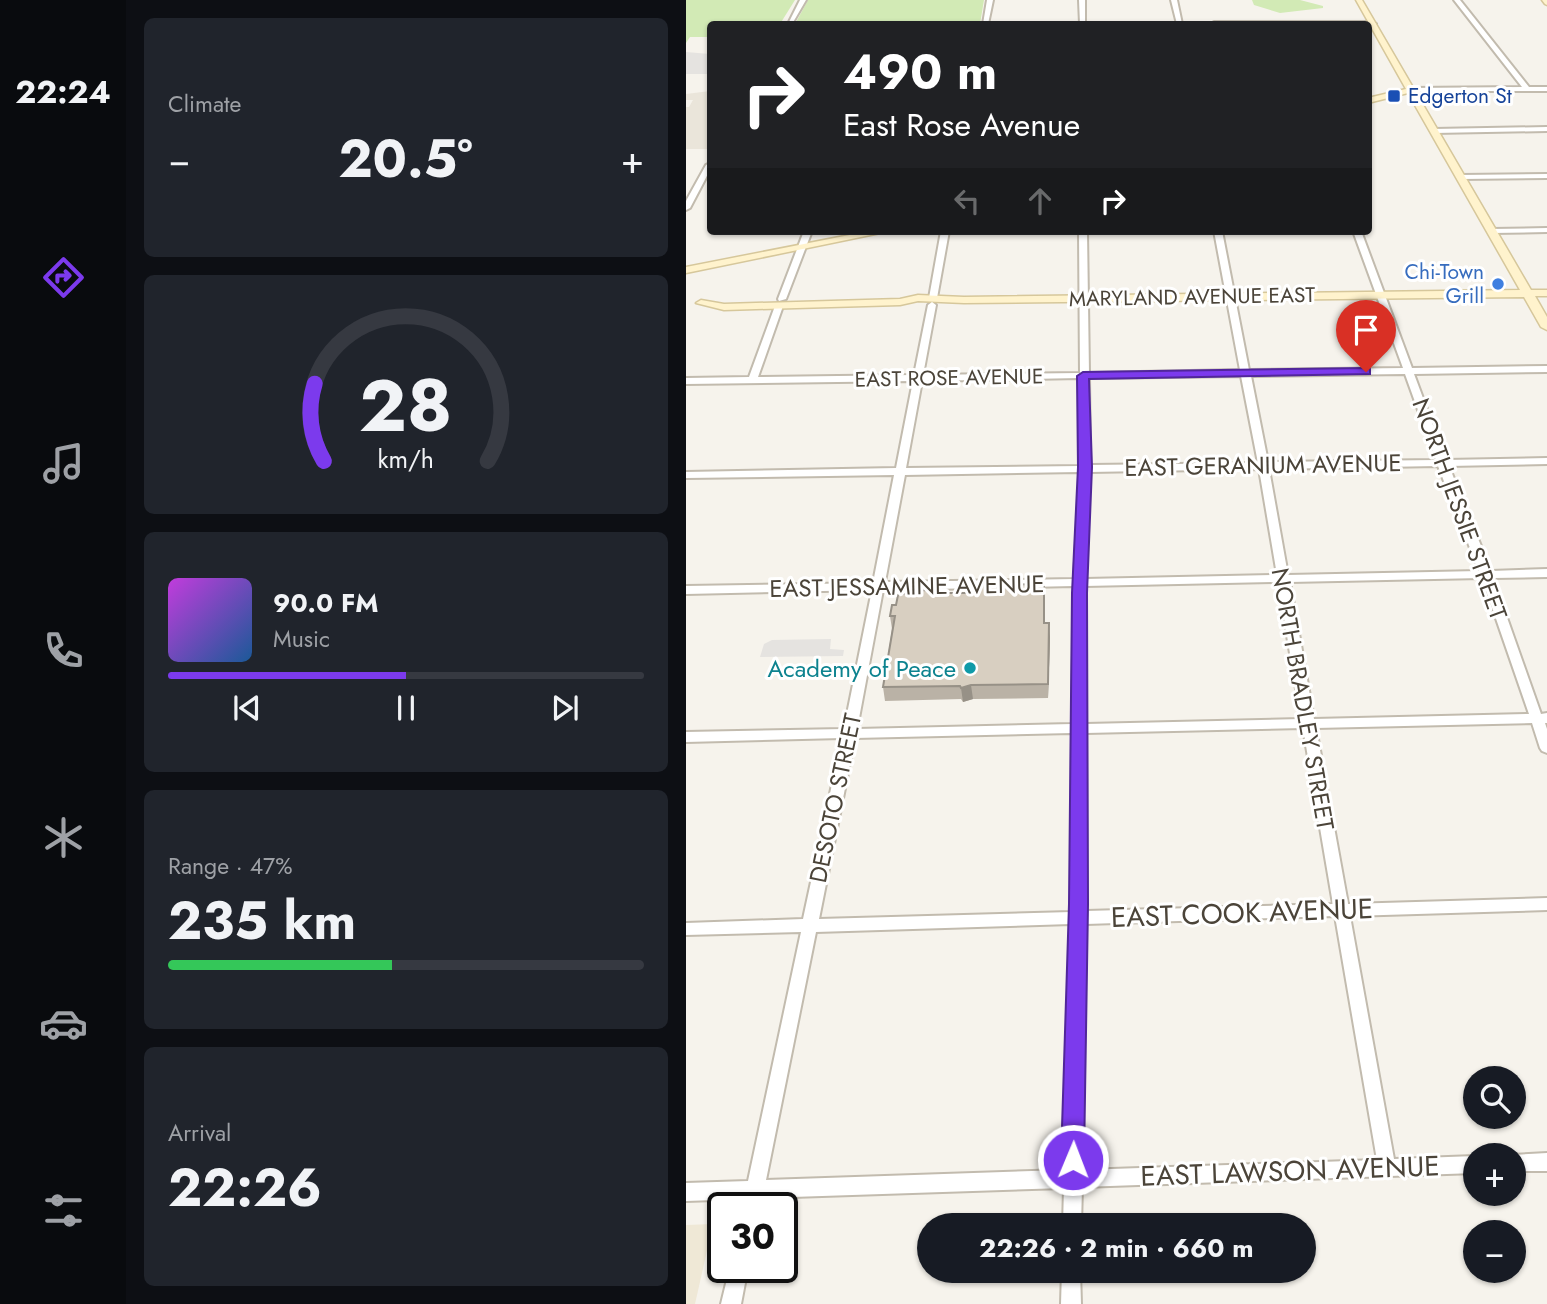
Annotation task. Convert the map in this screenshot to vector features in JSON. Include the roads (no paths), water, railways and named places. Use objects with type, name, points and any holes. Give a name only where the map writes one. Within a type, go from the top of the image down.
[{"type":"street","points":[[792,21],[803,0]]},
{"type":"street","points":[[986,21],[990,0]]},
{"type":"street","points":[[1082,0],[1083,21]]},
{"type":"street","points":[[1174,0],[1179,21]]},
{"type":"street","points":[[1359,0],[1371,21]]},
{"type":"street","points":[[1457,0],[1527,89]]},
{"type":"street","points":[[1373,24],[1547,327]]},
{"type":"street","points":[[1372,100],[1411,90],[1547,89]]},
{"type":"street","points":[[1434,131],[1547,129]]},
{"type":"street","points":[[686,208],[707,170]]},
{"type":"street","points":[[1461,177],[1547,176]]},
{"type":"street","points":[[1492,231],[1547,230]]},
{"type":"street","points":[[752,381],[806,235]]},
{"type":"street","points":[[686,270],[865,235]]},
{"type":"street","name":"DESOTO STREET","points":[[753,1192],[849,734],[944,235]]},
{"type":"street","points":[[1072,1213],[1079,919],[1080,583],[1085,467],[1083,235]]},
{"type":"street","name":"NORTH BRADLEY STREET","points":[[1219,235],[1263,465],[1387,1168]]},
{"type":"street","name":"NORTH JESSIE STREET","points":[[1359,235],[1383,295],[1442,462],[1542,719],[1547,748]]},
{"type":"street","name":"MARYLAND AVENUE EAST","points":[[686,303],[724,307],[831,302],[1547,293]]},
{"type":"street","name":"EAST ROSE AVENUE","points":[[686,381],[1547,369]]},
{"type":"street","name":"EAST GERANIUM AVENUE","points":[[686,475],[1547,461]]},
{"type":"street","name":"EAST JESSAMINE AVENUE","points":[[686,590],[1547,573]]},
{"type":"street","points":[[686,737],[1542,719]]},
{"type":"street","name":"EAST COOK AVENUE","points":[[686,929],[1547,904]]},
{"type":"street","points":[[1526,1163],[1547,1162]]},
{"type":"street","name":"EAST LAWSON AVENUE","points":[[798,1196],[1072,1179],[1463,1165]]},
{"type":"street","name":"EAST LAWSON AVENUE","points":[[686,1192],[707,1194]]},
{"type":"street","points":[[732,1304],[736,1283]]},
{"type":"street","points":[[1071,1283],[1071,1304]]},
{"type":"place","name":"Edgerton St","points":[[1394,96]]},
{"type":"place","name":"Chi-Town Grill","points":[[1498,284]]},
{"type":"place","name":"Academy of Peace","points":[[970,668]]}]
